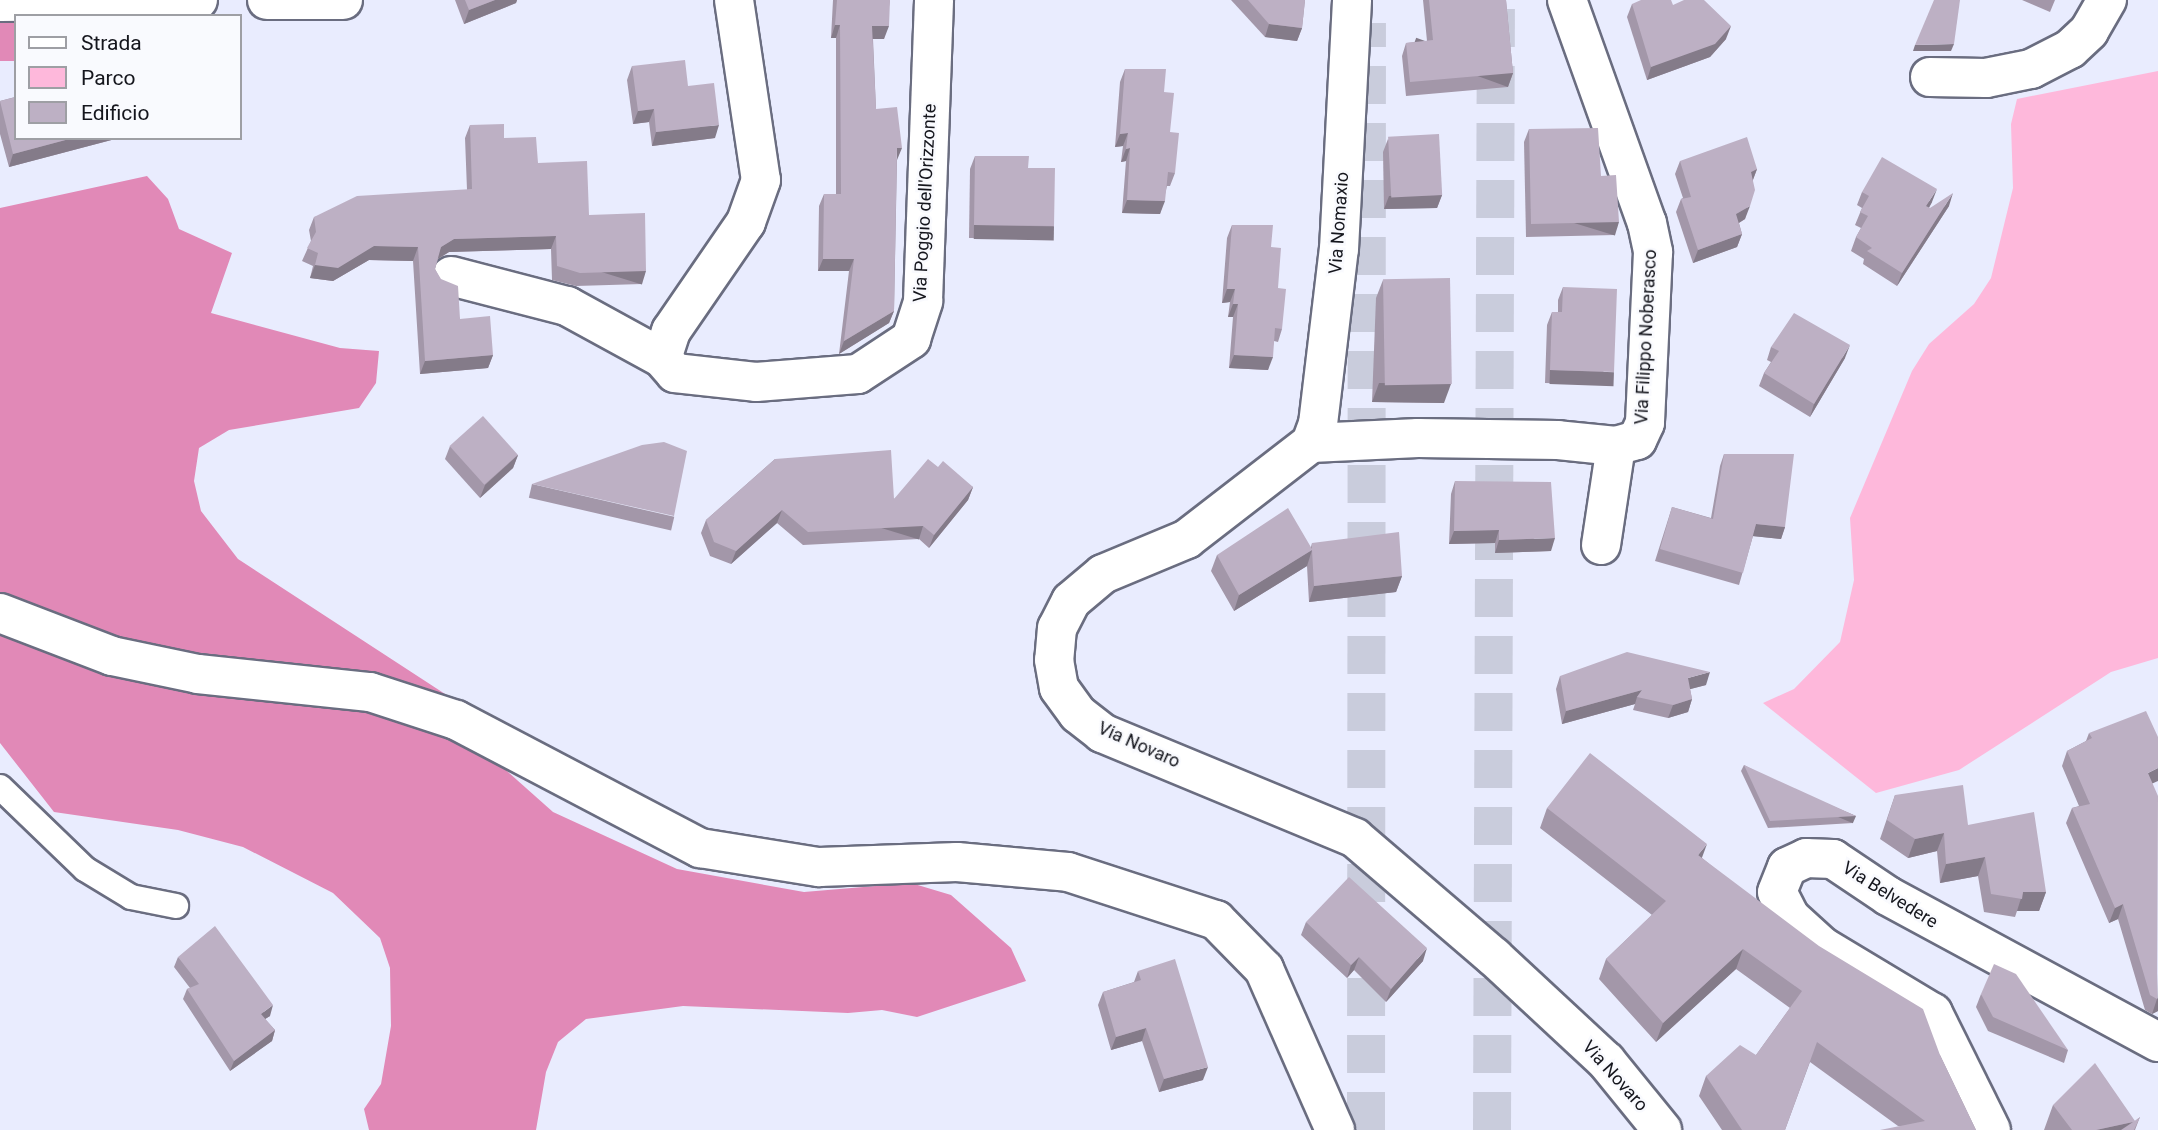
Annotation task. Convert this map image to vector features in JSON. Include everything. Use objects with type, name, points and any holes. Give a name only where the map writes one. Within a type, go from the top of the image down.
[{"type":"street","points":[[0,2],[198,0]]},
{"type":"street","points":[[267,0],[320,1]]},
{"type":"street","points":[[662,358],[671,331],[746,222],[761,180],[734,0]]},
{"type":"street","name":"Via Poggio dell'Orizzonte","points":[[451,276],[567,306],[662,358],[675,373],[756,382],[858,374],[911,339],[923,301],[933,0]]},
{"type":"street","name":"Via Nomaxio","points":[[1311,443],[1318,424],[1339,249],[1352,0]]},
{"type":"street","name":"Via Filippo Noberasco","points":[[1567,0],[1647,223],[1653,252],[1645,423],[1637,440],[1616,446]]},
{"type":"street","points":[[1930,77],[1986,78],[2031,69],[2070,49],[2089,30],[2107,0]]},
{"type":"street","points":[[1311,443],[1418,438],[1559,440],[1616,446],[1601,545]]},
{"type":"street","name":"Via Novaro","points":[[1311,443],[1187,539],[1103,574],[1071,601],[1057,628],[1054,660],[1059,688],[1078,714],[1102,733],[1355,838],[1494,957],[1606,1061],[1662,1130]]},
{"type":"street","points":[[0,613],[112,656],[198,674],[370,692],[456,720],[700,848],[819,867],[957,862],[1068,872],[1216,920],[1264,969],[1335,1130]]},
{"type":"street","name":"Via Belvedere","points":[[1991,1130],[1933,1013],[1823,947],[1790,917],[1777,892],[1787,867],[1806,858],[1833,859],[1888,896],[2158,1042]]},
{"type":"lane","points":[[0,787],[85,869],[131,897],[176,906]]},
{"type":"green space","points":[[2158,71],[2158,658],[2111,672],[1959,770],[1876,793],[1763,703],[1794,689],[1840,642],[1854,580],[1850,518],[1912,371],[1929,344],[1974,304],[1991,278],[2013,188],[2011,124],[2017,99]]},
{"type":"shaded area","points":[[0,21],[14,21],[14,61],[0,61]]},
{"type":"shaded area","points":[[147,176],[168,199],[179,229],[232,253],[211,313],[340,348],[379,351],[376,383],[359,408],[229,430],[199,448],[194,481],[201,511],[238,559],[465,707],[491,757],[553,812],[677,869],[804,892],[911,883],[951,895],[1011,948],[1026,981],[917,1017],[882,1010],[848,1013],[683,1006],[586,1019],[558,1042],[546,1072],[536,1130],[369,1130],[364,1109],[381,1084],[391,1026],[390,968],[380,938],[333,893],[243,847],[178,830],[54,812],[0,743],[0,208]]},
{"type":"building","points":[[465,0],[495,0],[469,10]]},
{"type":"building","points":[[837,0],[890,0],[889,26],[872,26],[876,109],[897,107],[902,148],[897,148],[894,311],[844,341],[854,259],[823,259],[824,194],[841,194],[840,25],[835,25]]},
{"type":"building","points":[[1248,0],[1305,0],[1302,28],[1269,24]]},
{"type":"building","points":[[1429,0],[1506,0],[1513,73],[1410,82],[1406,43],[1433,40]]},
{"type":"building","points":[[1641,0],[1671,0],[1673,5],[1684,0],[1704,0],[1731,26],[1715,44],[1651,67],[1632,4]]},
{"type":"building","points":[[1934,0],[1960,0],[1954,44],[1915,45]]},
{"type":"building","points":[[685,60],[688,86],[714,83],[719,125],[656,132],[654,109],[638,111],[632,66]]},
{"type":"building","points":[[1125,69],[1166,69],[1164,92],[1174,93],[1170,132],[1179,133],[1175,173],[1168,172],[1165,201],[1127,200],[1130,148],[1126,149],[1128,133],[1120,134]]},
{"type":"building","points":[[14,98],[14,140],[66,140],[13,154],[0,101]]},
{"type":"building","points":[[504,124],[504,138],[536,137],[538,163],[587,161],[589,215],[645,213],[646,271],[580,273],[557,266],[556,236],[454,239],[441,247],[435,269],[441,279],[458,286],[460,319],[490,316],[493,355],[425,361],[418,247],[374,246],[338,268],[315,265],[318,253],[307,248],[316,232],[314,217],[357,196],[472,189],[470,125]]},
{"type":"building","points":[[1598,128],[1601,176],[1616,175],[1619,222],[1531,224],[1529,129]]},
{"type":"building","points":[[1439,134],[1442,195],[1391,198],[1388,137]]},
{"type":"building","points":[[1747,137],[1757,169],[1751,172],[1755,190],[1750,206],[1736,214],[1742,234],[1698,250],[1681,199],[1691,197],[1680,161]]},
{"type":"building","points":[[975,156],[1029,156],[1028,168],[1055,168],[1054,226],[974,225]]},
{"type":"building","points":[[1882,157],[1937,189],[1926,206],[1930,208],[1953,193],[1902,273],[1867,251],[1872,248],[1856,237],[1868,216],[1860,212],[1869,196],[1862,192]]},
{"type":"building","points":[[1232,225],[1273,225],[1271,247],[1281,248],[1278,288],[1286,289],[1282,329],[1275,328],[1273,357],[1234,355],[1238,304],[1233,304],[1235,289],[1227,289]]},
{"type":"building","points":[[1450,278],[1452,384],[1385,385],[1383,279]]},
{"type":"building","points":[[1563,287],[1617,289],[1614,372],[1550,370],[1552,312],[1562,312]]},
{"type":"building","points":[[1794,313],[1850,345],[1814,404],[1764,373],[1779,351],[1771,347]]},
{"type":"building","points":[[483,416],[518,455],[484,485],[450,446]]},
{"type":"building","points":[[664,442],[687,451],[674,516],[532,484],[642,445]]},
{"type":"building","points":[[891,450],[894,499],[928,459],[938,467],[943,461],[973,487],[934,535],[923,526],[808,532],[782,510],[736,551],[714,542],[706,520],[775,459]]},
{"type":"building","points":[[1724,454],[1794,454],[1785,527],[1756,524],[1743,573],[1660,549],[1672,507],[1713,519]]},
{"type":"building","points":[[1455,481],[1551,482],[1555,538],[1499,540],[1499,530],[1454,531]]},
{"type":"building","points":[[1288,508],[1312,549],[1312,543],[1399,532],[1402,576],[1314,586],[1312,550],[1239,595],[1217,555]]},
{"type":"building","points":[[1627,652],[1710,672],[1688,678],[1692,699],[1673,705],[1637,697],[1642,690],[1566,711],[1560,676]]},
{"type":"building","points":[[2146,711],[2158,737],[2158,768],[2148,773],[2158,796],[2157,999],[2150,995],[2123,904],[2115,908],[2072,808],[2090,804],[2067,751],[2092,738],[2089,733]]},
{"type":"building","points":[[1590,753],[1707,844],[1698,855],[1819,946],[1923,1009],[1940,1055],[1976,1130],[1880,1130],[1925,1121],[1817,1042],[1785,1130],[1742,1130],[1706,1076],[1740,1045],[1756,1055],[1802,991],[1743,949],[1663,1023],[1606,959],[1666,901],[1547,808]]},
{"type":"building","points":[[1744,765],[1856,816],[1770,821]]},
{"type":"building","points":[[1963,785],[1968,825],[2034,812],[2046,892],[2023,892],[2022,899],[1991,894],[1985,857],[1946,864],[1944,833],[1915,839],[1887,820],[1895,795]]},
{"type":"building","points":[[1349,877],[1427,948],[1391,989],[1359,957],[1351,965],[1306,922]]},
{"type":"building","points":[[215,926],[273,1005],[261,1014],[275,1030],[234,1061],[187,989],[199,984],[178,957]]},
{"type":"building","points":[[1175,959],[1208,1067],[1164,1079],[1146,1028],[1116,1037],[1103,992],[1141,980],[1138,971]]},
{"type":"building","points":[[1994,964],[2016,974],[2068,1050],[1993,1017],[1981,994]]},
{"type":"building","points":[[2095,1063],[2135,1121],[2140,1117],[2134,1130],[2121,1130],[2133,1122],[2096,1130],[2072,1130],[2053,1105]]},
{"type":"tunnel","points":[[1492,1130],[1496,0]]},
{"type":"tunnel","points":[[1366,1130],[1367,23]]}]
